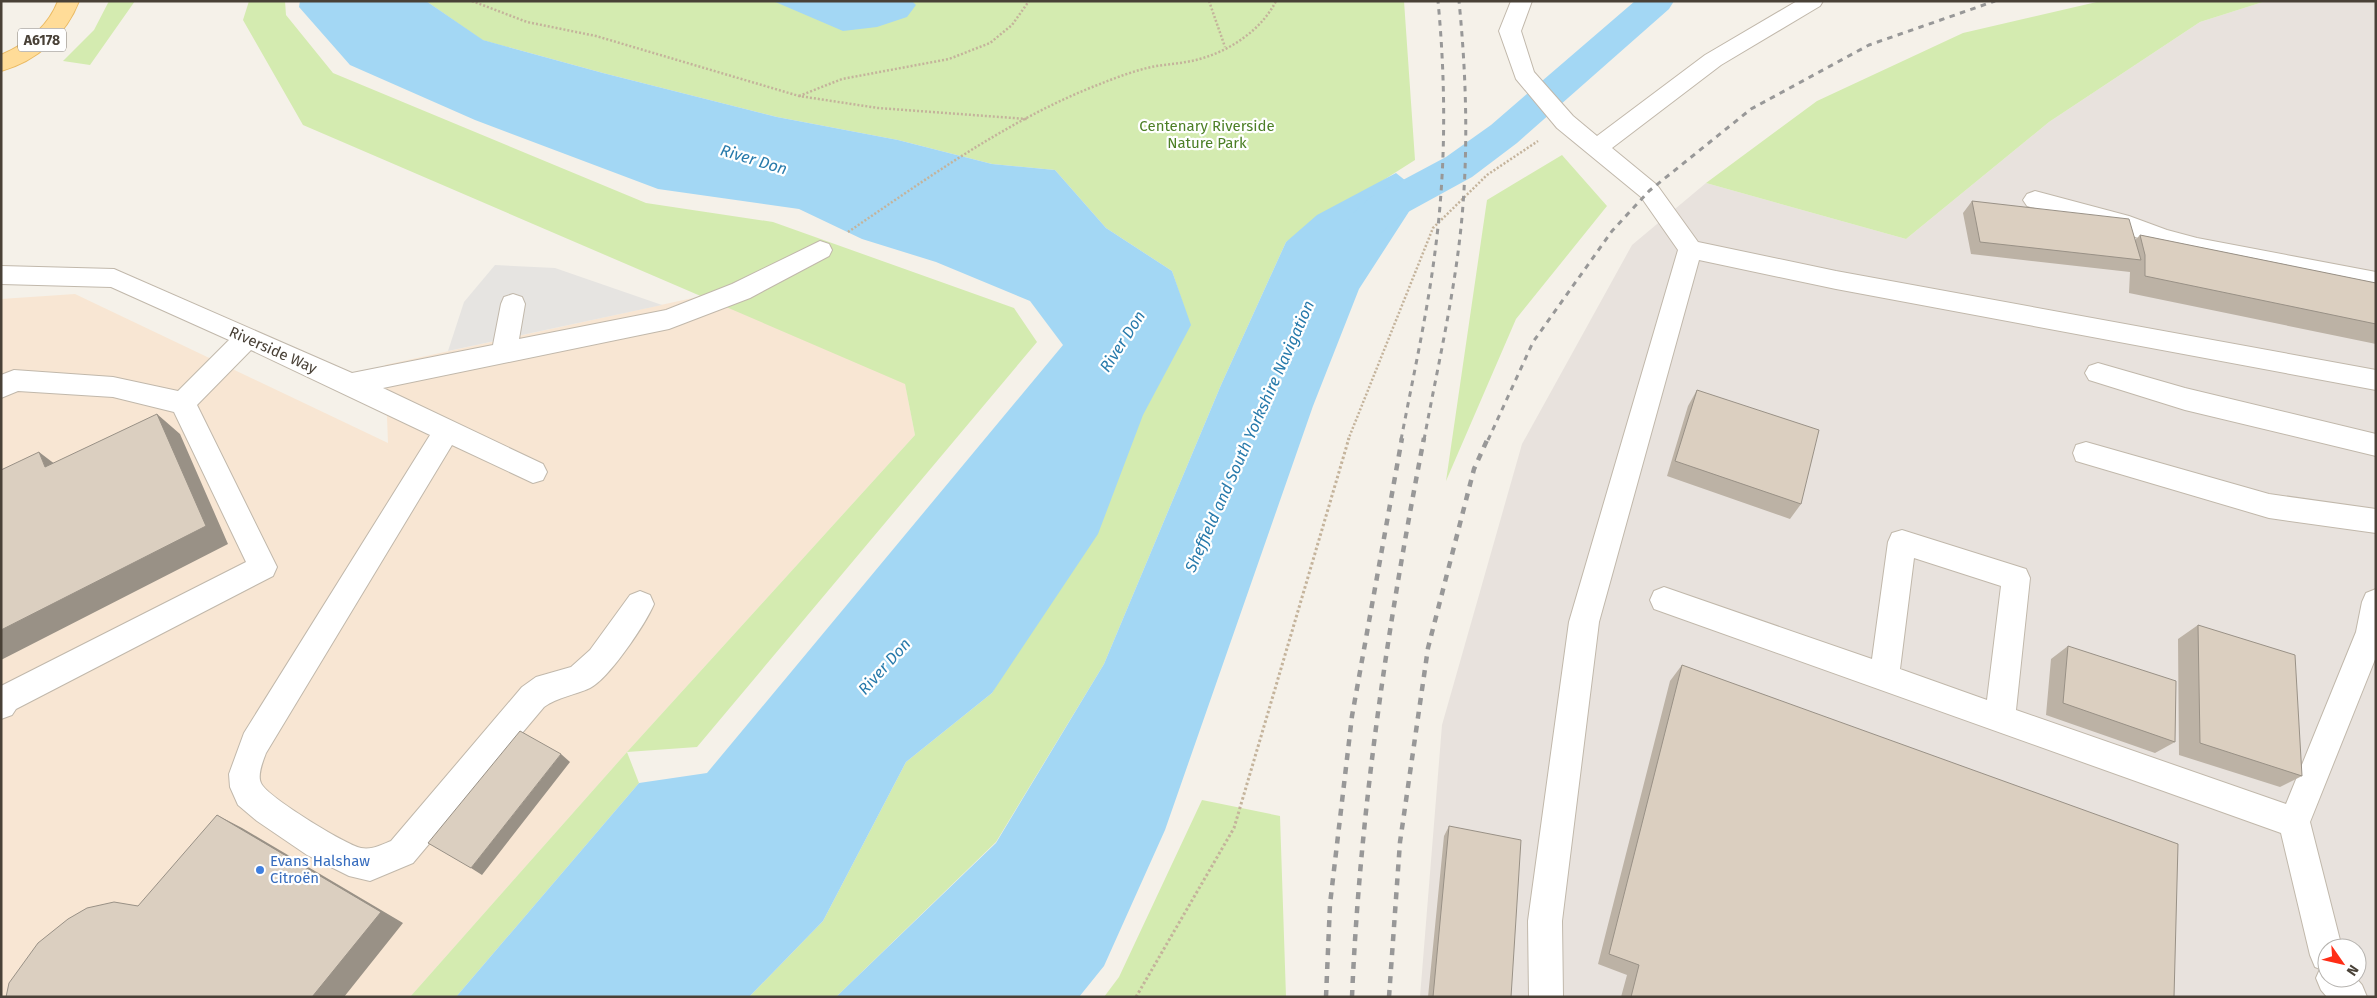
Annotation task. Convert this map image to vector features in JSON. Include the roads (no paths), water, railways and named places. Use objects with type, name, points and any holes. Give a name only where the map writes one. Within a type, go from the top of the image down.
[{"type":"main road","name":"A6178","points":[[1,70],[41,41],[61,21],[69,1]]},
{"type":"main road","name":"A6178","points":[[1,64],[41,41]]},
{"type":"street","points":[[1522,1],[1510,31],[1524,74],[1560,117],[1649,191],[1690,249],[1836,280],[2376,380]]},
{"type":"street","points":[[1596,148],[1713,60],[1813,1]]},
{"type":"street","points":[[2035,200],[2129,225],[2162,238],[2197,248],[2376,281]]},
{"type":"street","points":[[1546,997],[1545,921],[1584,622],[1690,249]]},
{"type":"street","points":[[350,384],[670,319],[741,292],[820,250]]},
{"type":"street","name":"Riverside Way","points":[[1,275],[114,278],[246,339],[350,384],[446,432],[533,472]]},
{"type":"street","points":[[504,353],[514,304]]},
{"type":"street","points":[[183,403],[246,339]]},
{"type":"street","points":[[2098,373],[2184,399],[2376,445]]},
{"type":"street","points":[[1,388],[14,380],[113,387],[183,403]]},
{"type":"street","points":[[1,705],[5,699],[263,567],[183,403]]},
{"type":"street","points":[[446,432],[255,743],[243,771],[249,793],[262,807],[360,864],[382,862],[402,852],[533,697],[547,687],[564,684],[582,677],[600,660],[640,604]]},
{"type":"street","points":[[2086,453],[2269,506],[2376,521]]},
{"type":"street","points":[[1884,678],[1902,542],[2016,578],[2000,718]]},
{"type":"street","points":[[1664,600],[2294,822]]},
{"type":"street","points":[[2323,938],[2294,822],[2371,632],[2376,602]]},
{"type":"water","name":"River Don","points":[[300,1],[426,1],[483,40],[603,73],[777,117],[898,140],[992,164],[1055,170],[1106,228],[1172,271],[1191,325],[1143,415],[1098,534],[992,693],[906,762],[823,921],[749,997],[456,997],[639,783],[707,773],[1063,345],[1030,301],[936,262],[862,239],[799,209],[658,189],[475,120],[350,65],[299,7]]},
{"type":"water","points":[[773,1],[912,1],[916,5],[907,17],[877,27],[843,31]]},
{"type":"water","points":[[1396,173],[1421,193],[1359,289],[1313,406],[1165,830],[1104,966],[1079,997],[836,997],[996,843],[1104,664],[1221,385],[1286,242],[1317,215]]},
{"type":"waterway","name":"Sheffield and South Yorkshire Navigation","points":[[1366,224],[1385,207],[1459,167],[1504,134],[1657,1]]},
{"type":"railway","points":[[1401,440],[1420,346],[1439,221],[1444,127],[1441,32],[1438,1]]},
{"type":"railway","points":[[1424,440],[1452,294],[1462,215],[1466,123],[1459,1]]},
{"type":"railway","points":[[1488,440],[1533,342],[1612,231],[1649,191],[1751,109],[1869,45],[1995,1]]},
{"type":"railway","points":[[1326,997],[1330,904],[1352,716],[1402,438]]},
{"type":"railway","points":[[1352,997],[1362,856],[1378,716],[1399,577],[1424,438]]},
{"type":"railway","points":[[1389,997],[1400,842],[1428,648],[1474,469],[1488,438]]},
{"type":"place","name":"Evans Halshaw Citroën","points":[[260,870]]},
{"type":"park label","name":"Centenary Riverside Nature Park","points":[[1207,134]]}]
